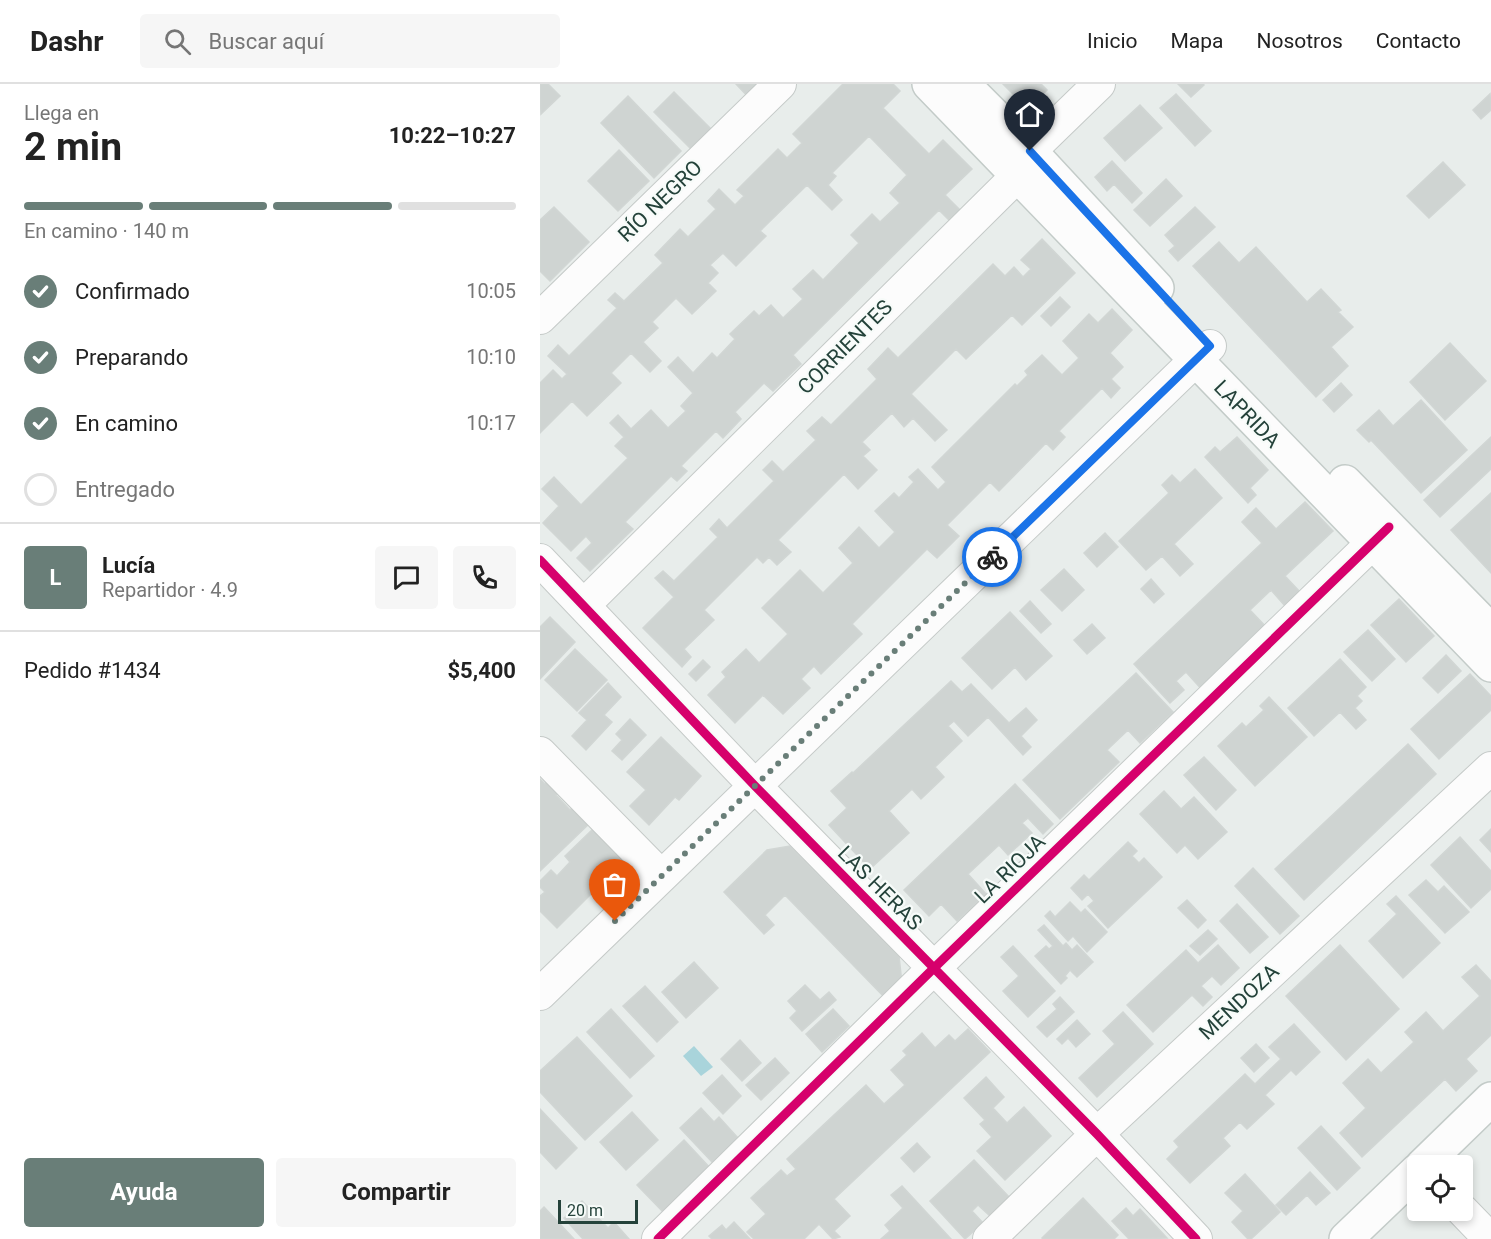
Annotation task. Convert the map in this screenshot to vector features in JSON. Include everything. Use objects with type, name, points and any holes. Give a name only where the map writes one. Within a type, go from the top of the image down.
[{"type":"main road","name":"LAPRIDA","points":[[929,84],[1023,163]]},
{"type":"main road","name":"LAPRIDA","points":[[963,84],[1023,163],[1203,353],[1381,535],[1491,665]]},
{"type":"main road","name":"LAPRIDA","points":[[1381,535],[1491,631]]},
{"type":"main road","points":[[1433,1155],[1491,1099]]},
{"type":"main road","points":[[1346,1239],[1407,1181]]},
{"type":"street","name":"RÍO NEGRO","points":[[540,318],[780,84]]},
{"type":"street","name":"CORRIENTES","points":[[585,605],[996,198],[1012,181],[1023,163],[1099,84]]},
{"type":"street","points":[[540,994],[1203,353]]},
{"type":"street","name":"LA RIOJA","points":[[658,1239],[1381,535]]},
{"type":"street","name":"LAS HERAS","points":[[540,560],[755,786],[1097,1134],[1196,1239]]},
{"type":"street","points":[[540,753],[661,876]]},
{"type":"street","name":"MENDOZA","points":[[989,1239],[1097,1134],[1491,768]]},
{"type":"street","points":[[1473,1221],[1490,1239]]},
{"type":"water","points":[[694,1046],[713,1067],[701,1076],[683,1056]]},
{"type":"building","points":[[540,84],[548,84],[560,96],[541,114]]},
{"type":"building","points":[[736,84],[770,84],[752,101]]},
{"type":"building","points":[[843,84],[893,84],[900,91],[883,108],[929,154],[943,140],[972,169],[945,195],[960,210],[949,220],[939,210],[793,355],[801,364],[773,391],[764,383],[735,412],[741,419],[723,438],[716,431],[681,466],[687,471],[677,481],[671,476],[625,522],[633,529],[590,571],[577,558],[592,543],[586,536],[571,551],[543,523],[559,506],[542,489],[554,477],[581,505],[628,458],[615,446],[624,437],[610,423],[618,415],[631,429],[651,410],[668,428],[686,411],[681,406],[693,393],[668,367],[678,357],[693,373],[712,353],[717,358],[735,339],[730,334],[754,311],[759,316],[771,305],[783,318],[803,299],[793,289],[813,270],[823,280],[859,243],[851,235],[872,214],[880,222],[900,203],[890,193],[907,175],[869,136],[832,173],[836,176],[828,185],[842,200],[832,210],[807,185],[760,231],[766,236],[736,266],[723,253],[710,265],[718,273],[708,283],[716,291],[692,314],[676,298],[652,322],[658,328],[643,342],[661,361],[650,372],[631,353],[611,373],[621,383],[587,416],[572,401],[540,433],[540,383],[553,370],[562,379],[567,374],[548,356],[558,345],[569,356],[617,308],[608,300],[615,293],[624,301],[663,263],[655,255],[680,229],[688,237],[716,209],[708,201],[719,189],[735,205],[744,196],[737,190],[778,149],[787,158],[802,143],[793,134]]},
{"type":"building","points":[[1003,84],[1041,84],[1047,90],[1028,109]]},
{"type":"building","points":[[1178,84],[1203,84],[1204,85],[1191,97]]},
{"type":"building","points":[[674,92],[711,129],[691,149],[654,112]]},
{"type":"building","points":[[1176,94],[1211,131],[1195,146],[1160,108]]},
{"type":"building","points":[[1490,94],[1491,110],[1481,119],[1473,110]]},
{"type":"building","points":[[628,96],[681,151],[654,178],[601,123]]},
{"type":"building","points":[[1140,105],[1162,128],[1125,161],[1104,138]]},
{"type":"building","points":[[619,150],[649,181],[618,211],[588,181]]},
{"type":"building","points":[[1112,161],[1142,193],[1132,203],[1114,184],[1107,191],[1095,177]]},
{"type":"building","points":[[1443,162],[1465,185],[1429,218],[1407,196]]},
{"type":"building","points":[[1166,179],[1182,196],[1150,226],[1134,210]]},
{"type":"building","points":[[554,207],[589,242],[550,281],[540,271],[540,220]]},
{"type":"building","points":[[1195,207],[1215,227],[1178,261],[1169,251],[1175,246],[1165,235]]},
{"type":"building","points":[[1042,239],[1075,273],[1022,325],[1012,315],[966,359],[956,349],[911,394],[947,430],[935,441],[913,418],[904,427],[892,413],[862,442],[870,450],[863,456],[877,470],[858,489],[844,474],[778,540],[791,552],[777,565],[769,557],[763,563],[757,557],[704,610],[714,620],[684,649],[691,657],[682,667],[643,628],[674,597],[655,578],[663,571],[674,581],[718,537],[710,529],[719,519],[727,528],[774,481],[763,470],[772,461],[783,472],[816,440],[807,431],[822,417],[831,425],[877,379],[868,369],[888,348],[898,358],[993,264],[1005,276],[1014,267],[1023,277],[1031,269],[1021,260]]},
{"type":"building","points":[[1219,242],[1239,263],[1256,247],[1307,302],[1321,289],[1341,310],[1338,312],[1353,327],[1331,347],[1348,366],[1316,397],[1193,266]]},
{"type":"building","points":[[1060,297],[1070,307],[1051,326],[1041,316]]},
{"type":"building","points":[[1112,309],[1132,330],[1110,353],[1123,367],[1111,379],[1120,388],[1111,398],[1102,388],[1059,431],[1065,437],[1053,450],[1046,443],[999,491],[990,482],[947,525],[959,536],[937,558],[927,549],[852,624],[862,634],[821,674],[814,666],[801,679],[810,688],[783,714],[763,695],[735,723],[708,695],[726,677],[722,672],[746,649],[759,663],[788,634],[762,608],[800,570],[823,593],[853,563],[839,548],[859,527],[879,548],[895,532],[875,511],[894,493],[899,498],[914,482],[909,477],[918,469],[938,490],[946,482],[932,467],[1015,384],[1017,386],[1028,375],[1025,371],[1042,355],[1062,375],[1079,358],[1063,341],[1089,314],[1098,323]]},
{"type":"building","points":[[1450,343],[1486,381],[1445,420],[1410,382]]},
{"type":"building","points":[[1341,383],[1352,395],[1334,412],[1323,400]]},
{"type":"building","points":[[1421,400],[1467,450],[1421,493],[1371,440],[1369,442],[1357,430],[1379,410],[1393,426]]},
{"type":"building","points":[[1237,437],[1268,470],[1250,488],[1256,495],[1248,503],[1205,457],[1215,447],[1220,452]]},
{"type":"building","points":[[1491,437],[1491,469],[1440,517],[1424,500]]},
{"type":"building","points":[[1195,469],[1222,498],[1174,544],[1193,564],[1180,576],[1162,556],[1146,570],[1119,541],[1169,493],[1162,485],[1172,475],[1180,483]]},
{"type":"building","points":[[1491,493],[1491,573],[1451,530]]},
{"type":"building","points":[[1305,502],[1333,531],[1285,576],[1300,592],[1285,606],[1271,590],[1250,610],[1269,630],[1204,692],[1186,672],[1176,681],[1184,690],[1170,703],[1134,664],[1262,543],[1242,522],[1256,508],[1276,529]]},
{"type":"building","points":[[1105,533],[1118,547],[1097,567],[1084,553]]},
{"type":"building","points":[[1064,569],[1084,590],[1062,611],[1041,590]]},
{"type":"building","points":[[1151,579],[1164,594],[1154,603],[1141,589]]},
{"type":"building","points":[[1399,599],[1434,636],[1406,662],[1371,625]]},
{"type":"building","points":[[1030,601],[1051,624],[1041,633],[1020,611]]},
{"type":"building","points":[[1010,612],[1052,656],[1026,680],[1015,667],[992,689],[962,658]]},
{"type":"building","points":[[550,617],[575,642],[540,679],[540,627]]},
{"type":"building","points":[[1092,624],[1105,638],[1087,654],[1074,640]]},
{"type":"building","points":[[1368,630],[1395,659],[1372,681],[1344,652]]},
{"type":"building","points":[[575,649],[607,680],[577,711],[545,680]]},
{"type":"building","points":[[1446,655],[1461,671],[1438,693],[1423,678]]},
{"type":"building","points":[[1340,659],[1366,687],[1357,696],[1362,701],[1355,708],[1366,720],[1356,729],[1340,712],[1314,736],[1288,708]]},
{"type":"building","points":[[703,660],[710,667],[696,681],[689,674]]},
{"type":"building","points":[[1136,673],[1173,712],[1140,743],[1128,730],[1107,750],[1119,762],[1060,819],[1023,780]]},
{"type":"building","points":[[1470,674],[1491,696],[1491,710],[1439,759],[1411,729]]},
{"type":"building","points":[[951,681],[962,692],[971,684],[1009,723],[1026,708],[1037,720],[1021,736],[1031,747],[1023,755],[988,717],[968,736],[954,721],[948,726],[962,741],[935,767],[944,777],[921,799],[912,789],[889,811],[909,833],[870,869],[829,825],[847,808],[831,791]]},
{"type":"building","points":[[608,683],[621,697],[604,715],[612,722],[586,750],[572,736],[587,720],[579,713]]},
{"type":"building","points":[[1269,697],[1307,737],[1255,786],[1218,746],[1242,723],[1246,727],[1264,710],[1260,706]]},
{"type":"building","points":[[630,719],[646,735],[622,760],[612,751],[622,740],[616,734]]},
{"type":"building","points":[[661,737],[701,776],[679,800],[675,797],[649,825],[630,806],[646,790],[627,772]]},
{"type":"building","points":[[1408,744],[1436,774],[1304,900],[1275,869]]},
{"type":"building","points":[[1204,757],[1236,790],[1216,810],[1184,775]]},
{"type":"building","points":[[550,778],[562,790],[556,795],[570,810],[576,804],[592,821],[540,871],[540,779],[545,784]]},
{"type":"building","points":[[1015,784],[1053,824],[1043,834],[1028,818],[1022,823],[1032,833],[1008,855],[999,845],[968,874],[986,894],[957,921],[941,904],[929,916],[904,890]]},
{"type":"building","points":[[1164,791],[1181,809],[1194,797],[1227,832],[1198,859],[1185,845],[1177,853],[1140,814]]},
{"type":"building","points":[[594,828],[625,860],[557,928],[540,911],[540,896],[545,892],[540,887],[540,881],[551,870],[557,876],[570,862],[565,856]]},
{"type":"building","points":[[1491,829],[1491,852],[1480,840]]},
{"type":"building","points":[[1460,837],[1491,871],[1491,889],[1471,908],[1431,865]]},
{"type":"building","points":[[1128,842],[1137,851],[1132,856],[1139,863],[1144,858],[1162,877],[1108,928],[1088,906],[1094,901],[1088,894],[1082,900],[1071,888],[1084,875],[1089,880]]},
{"type":"building","points":[[790,846],[899,956],[902,984],[887,1000],[785,895],[765,915],[774,925],[764,934],[724,892],[767,850]]},
{"type":"building","points":[[1253,868],[1299,916],[1280,934],[1235,886]]},
{"type":"building","points":[[1426,880],[1438,892],[1444,886],[1469,912],[1445,933],[1409,895]]},
{"type":"building","points":[[1396,896],[1440,943],[1403,978],[1369,941],[1397,914],[1387,904]]},
{"type":"building","points":[[1187,900],[1206,920],[1198,928],[1178,908]]},
{"type":"building","points":[[1070,902],[1081,913],[1085,909],[1107,932],[1087,952],[1073,936],[1068,941],[1045,916],[1050,911],[1055,917]]},
{"type":"building","points":[[1237,904],[1268,937],[1250,953],[1220,921]]},
{"type":"building","points":[[1044,925],[1063,946],[1066,943],[1072,950],[1077,945],[1093,962],[1077,977],[1070,970],[1065,976],[1067,978],[1061,984],[1035,956],[1046,946],[1049,949],[1053,946],[1038,930]]},
{"type":"building","points":[[1208,930],[1217,939],[1200,955],[1190,946]]},
{"type":"building","points":[[1218,945],[1239,968],[1221,985],[1212,976],[1201,986],[1212,997],[1203,1006],[1192,995],[1153,1032],[1127,1005],[1186,950],[1198,963]]},
{"type":"building","points":[[1340,945],[1399,1009],[1346,1060],[1286,996]]},
{"type":"building","points":[[1013,946],[1055,991],[1028,1017],[1003,991],[1019,976],[1001,957]]},
{"type":"building","points":[[694,962],[718,988],[686,1018],[662,992]]},
{"type":"building","points":[[1476,965],[1491,981],[1491,1035],[1466,1059],[1477,1071],[1456,1091],[1445,1079],[1362,1157],[1340,1133],[1366,1108],[1343,1083],[1368,1059],[1381,1073],[1414,1042],[1405,1032],[1426,1012],[1443,1031],[1480,996],[1462,977]]},
{"type":"building","points":[[805,985],[820,1000],[829,992],[836,1000],[802,1031],[790,1018],[797,1011],[788,1001]]},
{"type":"building","points":[[645,986],[678,1022],[657,1042],[623,1006]]},
{"type":"building","points":[[1060,997],[1074,1012],[1047,1037],[1037,1027],[1057,1009],[1053,1004]]},
{"type":"building","points":[[611,1009],[654,1056],[630,1078],[587,1032]]},
{"type":"building","points":[[833,1009],[849,1026],[822,1052],[806,1034]]},
{"type":"building","points":[[1123,1012],[1153,1044],[1097,1097],[1079,1078],[1115,1044],[1103,1031]]},
{"type":"building","points":[[1077,1020],[1090,1034],[1076,1047],[1068,1038],[1062,1044],[1057,1039]]},
{"type":"building","points":[[1294,1024],[1320,1052],[1296,1075],[1291,1070],[1265,1095],[1274,1104],[1247,1129],[1240,1122],[1223,1138],[1230,1146],[1190,1183],[1167,1159],[1179,1147],[1174,1141],[1245,1074],[1255,1084],[1281,1059],[1269,1047]]},
{"type":"building","points":[[968,1029],[990,1052],[834,1199],[850,1216],[834,1231],[840,1237],[833,1239],[819,1224],[804,1239],[754,1239],[747,1232],[766,1214],[751,1198],[781,1170],[787,1176],[796,1169],[787,1159],[866,1085],[884,1104],[905,1085],[891,1070],[907,1055],[903,1051],[922,1033],[935,1048],[949,1035],[955,1041]]},
{"type":"building","points":[[577,1037],[632,1096],[585,1140],[540,1092],[540,1071]]},
{"type":"building","points":[[740,1040],[761,1063],[742,1081],[721,1059]]},
{"type":"building","points":[[1256,1044],[1269,1058],[1254,1072],[1241,1058]]},
{"type":"building","points":[[775,1058],[789,1073],[761,1100],[746,1085]]},
{"type":"building","points":[[722,1075],[741,1096],[723,1114],[703,1093]]},
{"type":"building","points":[[986,1077],[1004,1097],[993,1108],[1007,1123],[1024,1107],[1051,1136],[1005,1180],[977,1151],[992,1137],[980,1124],[985,1120],[964,1098]]},
{"type":"building","points":[[701,1108],[714,1122],[719,1117],[738,1138],[712,1162],[680,1128]]},
{"type":"building","points":[[540,1109],[577,1148],[556,1169],[540,1152]]},
{"type":"building","points":[[632,1112],[658,1140],[626,1170],[600,1142]]},
{"type":"building","points":[[1321,1126],[1360,1168],[1337,1190],[1298,1148]]},
{"type":"building","points":[[684,1140],[712,1170],[665,1214],[637,1185]]},
{"type":"building","points":[[917,1143],[930,1157],[914,1172],[901,1158]]},
{"type":"building","points":[[974,1160],[1010,1198],[990,1216],[978,1205],[972,1211],[983,1223],[965,1239],[930,1201]]},
{"type":"building","points":[[1310,1172],[1330,1193],[1316,1205],[1307,1195],[1286,1215],[1276,1205]]},
{"type":"building","points":[[1245,1174],[1280,1212],[1251,1239],[1248,1239],[1232,1222],[1243,1211],[1225,1193]]},
{"type":"building","points":[[902,1186],[951,1239],[881,1239],[890,1231],[885,1225],[903,1208],[891,1195]]},
{"type":"building","points":[[1083,1198],[1118,1235],[1114,1239],[1042,1238]]},
{"type":"building","points":[[582,1201],[608,1228],[614,1222],[629,1239],[583,1239],[564,1218]]},
{"type":"building","points":[[544,1207],[574,1239],[540,1239],[540,1211]]},
{"type":"building","points":[[1126,1208],[1133,1216],[1140,1209],[1167,1238],[1129,1239],[1112,1221]]},
{"type":"building","points":[[734,1222],[750,1239],[712,1239],[709,1236],[722,1225],[726,1230]]},
{"type":"cycle path","points":[[658,1239],[1389,527]]},
{"type":"cycle path","points":[[540,560],[755,786],[1097,1134],[1196,1239]]},
{"type":"way so far","points":[[615,921],[992,557]]},
{"type":"route","points":[[992,557],[1210,346],[1030,151]]}]
